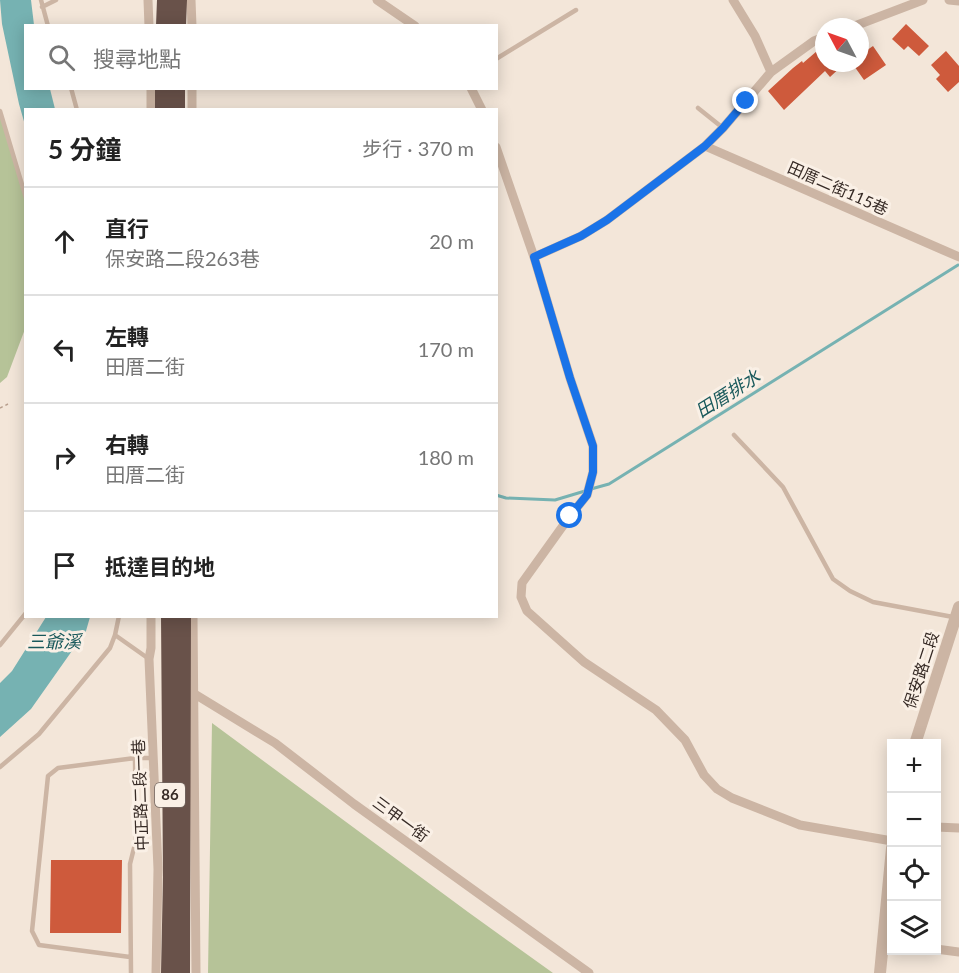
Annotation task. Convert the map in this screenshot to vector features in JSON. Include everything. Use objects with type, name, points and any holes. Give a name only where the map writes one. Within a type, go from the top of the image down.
[{"type":"highway","points":[[164,24],[165,0]]},
{"type":"highway","points":[[178,24],[179,0]]},
{"type":"highway","points":[[163,90],[163,108]]},
{"type":"highway","points":[[177,90],[177,108]]},
{"type":"highway","name":"86","points":[[169,618],[171,877],[169,973]]},
{"type":"highway","name":"86","points":[[182,973],[183,618]]},
{"type":"street","points":[[148,0],[148,24]]},
{"type":"street","points":[[191,0],[192,24]]},
{"type":"street","points":[[377,0],[412,24]]},
{"type":"street","points":[[733,0],[755,36],[771,72]]},
{"type":"street","points":[[869,21],[923,0]]},
{"type":"street","points":[[949,0],[959,1]]},
{"type":"street","points":[[534,257],[581,236],[607,220],[705,146],[771,72],[815,41]]},
{"type":"street","points":[[150,90],[151,108]]},
{"type":"street","points":[[192,90],[192,108]]},
{"type":"street","points":[[472,90],[481,108]]},
{"type":"street","name":"田厝二街115巷","points":[[705,146],[959,257]]},
{"type":"street","points":[[498,153],[534,257],[593,446],[593,472],[588,492],[522,583],[521,597],[527,611],[584,662],[656,710],[685,740],[704,775],[717,789],[732,798],[800,825],[887,840]]},
{"type":"street","name":"保安路二段","points":[[917,739],[957,612]]},
{"type":"street","name":"中正路二段一巷","points":[[151,618],[149,659],[158,869],[156,973]]},
{"type":"street","points":[[193,618],[195,973]]},
{"type":"street","name":"三甲一街","points":[[193,693],[275,743],[354,804],[589,973]]},
{"type":"street","points":[[941,827],[959,828]]},
{"type":"street","points":[[880,973],[887,938]]},
{"type":"street","points":[[941,950],[959,952]]},
{"type":"lane","points":[[41,0],[47,24]]},
{"type":"lane","points":[[42,7],[56,0]]},
{"type":"lane","points":[[498,58],[576,10]]},
{"type":"lane","points":[[72,90],[76,108]]},
{"type":"lane","points":[[698,108],[723,128]]},
{"type":"lane","points":[[0,111],[24,191]]},
{"type":"lane","points":[[734,435],[783,487],[832,579],[873,602],[957,612]]},
{"type":"lane","points":[[0,645],[24,615]]},
{"type":"lane","points":[[0,767],[39,734],[110,648],[119,618]]},
{"type":"lane","points":[[115,635],[149,659]]},
{"type":"lane","points":[[130,957],[39,945],[32,931],[48,776],[58,768],[135,758],[154,758]]},
{"type":"lane","points":[[131,973],[130,864],[136,840],[135,758]]},
{"type":"path","points":[[0,408],[8,404]]},
{"type":"green space","points":[[0,111],[24,191],[24,332],[7,377],[0,383]]},
{"type":"green space","points":[[212,723],[468,912],[553,973],[208,973]]},
{"type":"water","points":[[0,0],[31,0],[34,24],[24,24],[24,90],[50,90],[55,108],[24,108],[24,122],[19,104],[2,24]]},
{"type":"water","name":"三爺溪","points":[[45,618],[90,618],[86,631],[31,709],[0,737],[0,683],[12,671]]},
{"type":"building","points":[[906,24],[929,46],[919,56],[908,46],[904,50],[892,39]]},
{"type":"building","points":[[873,46],[886,65],[864,80],[858,72],[869,72],[869,49]]},
{"type":"building","points":[[946,51],[959,66],[959,82],[948,92],[936,79],[940,75],[931,65]]},
{"type":"building","points":[[815,53],[815,72],[824,72],[784,110],[768,91],[793,68],[802,61],[803,63]]},
{"type":"building","points":[[826,72],[835,72],[830,77]]},
{"type":"building","points":[[51,860],[122,860],[121,933],[50,933]]},
{"type":"waterway","name":"田厝排水","points":[[591,489],[609,484],[958,265]]},
{"type":"waterway","name":"田厝排水","points":[[498,496],[555,500],[585,491]]},
{"type":"route","points":[[570,516],[587,495],[593,472],[593,446],[534,257],[581,236],[607,220],[705,146],[746,101]]}]
